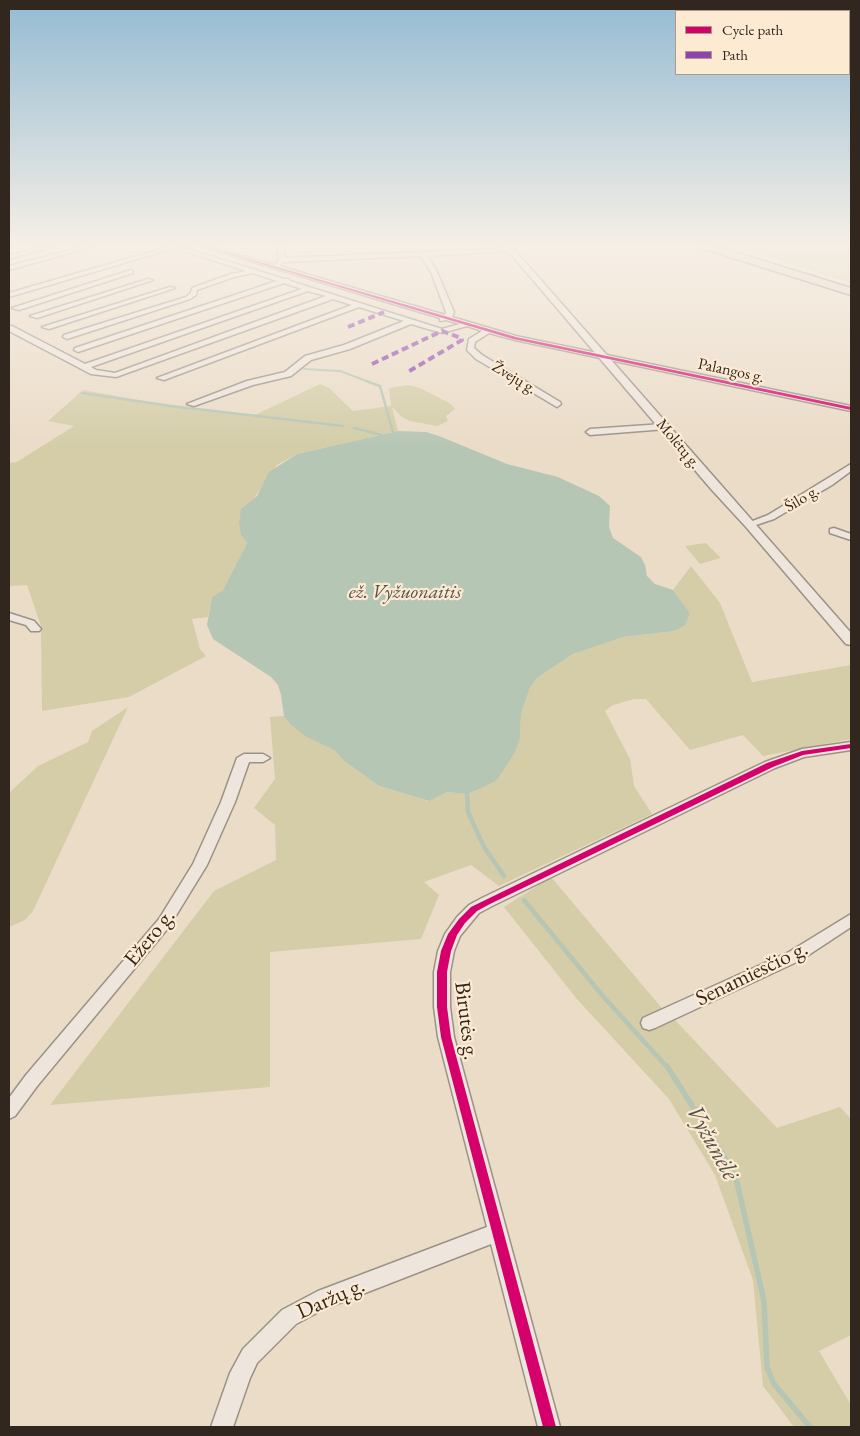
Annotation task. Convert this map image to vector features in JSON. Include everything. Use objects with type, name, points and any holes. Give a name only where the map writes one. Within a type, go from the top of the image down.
[{"type":"street","points":[[34,316],[44,313]]},
{"type":"street","points":[[46,327],[91,313]]},
{"type":"street","points":[[67,337],[141,313]]},
{"type":"street","points":[[78,350],[189,313]]},
{"type":"street","points":[[84,367],[238,313]]},
{"type":"street","points":[[9,328],[94,372],[116,375],[287,313]]},
{"type":"street","points":[[161,378],[336,313]]},
{"type":"street","points":[[388,313],[442,331],[464,325]]},
{"type":"street","name":"Palangos g.","points":[[426,313],[487,331],[606,359],[851,409]]},
{"type":"street","points":[[443,318],[450,315],[450,313]]},
{"type":"street","name":"Molėtų g.","points":[[565,313],[714,488],[750,524],[851,641]]},
{"type":"street","points":[[191,404],[263,379],[288,374],[308,358],[347,347],[412,321]]},
{"type":"street","name":"Žvejų g.","points":[[487,331],[472,340],[470,348],[479,357],[557,404]]},
{"type":"street","points":[[590,432],[664,427]]},
{"type":"street","name":"Šilo g.","points":[[750,524],[771,517],[829,483],[851,467]]},
{"type":"street","points":[[834,531],[851,536]]},
{"type":"street","points":[[9,616],[30,623],[35,630]]},
{"type":"street","name":"Birutės g.","points":[[549,1427],[496,1233],[446,1037],[442,1006],[442,972],[452,934],[474,909],[486,902],[777,762],[802,753],[851,746]]},
{"type":"street","name":"Ežero g.","points":[[9,1111],[32,1080],[164,924],[200,865],[228,802],[244,758],[263,758]]},
{"type":"street","name":"Senamiesčio g.","points":[[649,1023],[795,956],[851,920]]},
{"type":"street","name":"Daržų g.","points":[[222,1427],[241,1373],[250,1356],[265,1339],[290,1317],[318,1301],[496,1233]]},
{"type":"shaded area","points":[[320,384],[329,388],[353,411],[391,406],[389,388],[408,385],[420,388],[451,404],[455,409],[446,416],[448,421],[437,426],[410,421],[402,417],[392,407],[398,431],[297,454],[277,465],[252,501],[239,524],[241,535],[247,543],[223,590],[212,597],[208,617],[192,619],[200,649],[206,656],[129,697],[42,711],[41,626],[27,585],[9,586],[9,463],[17,462],[74,426],[48,421],[83,390],[161,404],[255,415]]},
{"type":"shaded area","points":[[706,543],[721,558],[700,564],[685,546]]},
{"type":"shaded area","points":[[691,566],[720,603],[752,682],[851,665],[851,739],[763,756],[743,735],[690,750],[646,699],[634,699],[613,705],[605,711],[630,759],[634,786],[652,814],[499,886],[471,865],[424,882],[439,895],[421,939],[270,952],[270,1087],[50,1105],[214,891],[276,860],[275,825],[254,808],[275,779],[270,717],[284,716],[290,724],[334,750],[344,761],[379,786],[428,801],[447,792],[467,794],[497,779],[520,738],[521,714],[530,688],[537,678],[573,654],[623,637],[674,631],[690,613],[673,590]]},
{"type":"shaded area","points":[[128,707],[33,911],[25,920],[9,927],[9,793],[38,766],[88,742],[92,731]]},
{"type":"shaded area","points":[[551,877],[666,1013],[676,1021],[777,1128],[840,1107],[851,1119],[851,1335],[819,1351],[851,1405],[851,1427],[794,1427],[763,1386],[753,1280],[715,1175],[669,1099],[576,998],[504,907]]},
{"type":"water","name":"ež. Vyžuonaitis","points":[[398,431],[426,432],[439,436],[507,464],[558,477],[599,496],[610,506],[609,527],[613,538],[641,557],[647,576],[655,584],[673,590],[690,613],[685,625],[674,631],[623,637],[573,654],[537,678],[530,688],[521,714],[520,738],[515,752],[497,780],[467,794],[447,792],[429,801],[379,786],[344,761],[334,750],[307,737],[290,724],[284,716],[278,685],[271,677],[213,639],[207,625],[212,597],[223,590],[247,543],[241,535],[239,524],[241,509],[257,496],[269,472],[297,454]]},
{"type":"waterway","points":[[304,369],[340,371],[369,382]]},
{"type":"waterway","points":[[366,381],[380,386],[393,432]]},
{"type":"waterway","points":[[82,393],[171,406],[343,426]]},
{"type":"waterway","points":[[354,428],[382,435]]},
{"type":"waterway","name":"Vyžunėlė","points":[[467,794],[468,812],[484,847],[504,876]]},
{"type":"waterway","name":"Vyžunėlė","points":[[524,900],[602,995],[667,1067]]},
{"type":"waterway","name":"Vyžunėlė","points":[[667,1066],[725,1158],[737,1182],[764,1301],[767,1367],[774,1384],[810,1427]]},
{"type":"marked path","points":[[348,327],[382,313]]},
{"type":"marked path","points":[[372,364],[442,331],[461,338],[462,340],[406,373]]},
{"type":"cycle path","points":[[430,313],[515,338],[851,409]]},
{"type":"cycle path","points":[[549,1427],[446,1037],[442,1007],[442,972],[446,951],[453,934],[474,909],[487,902],[770,765],[802,753],[851,746]]}]
